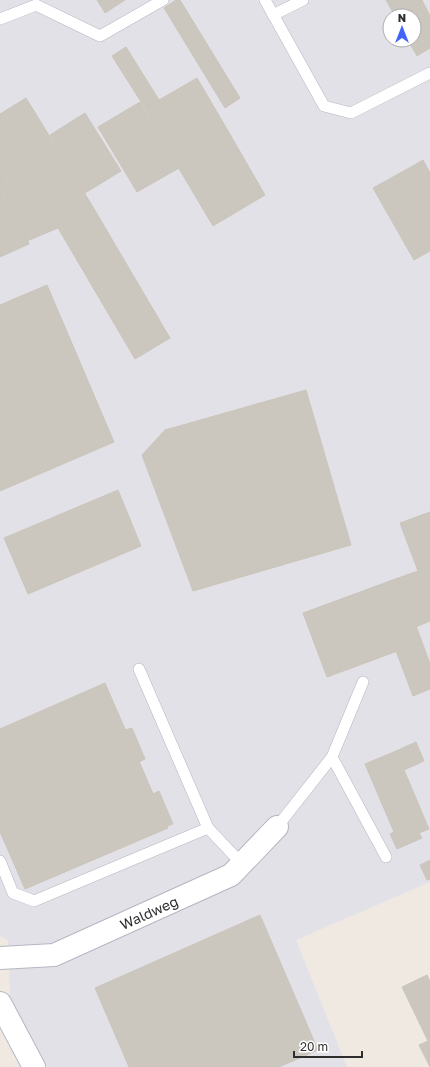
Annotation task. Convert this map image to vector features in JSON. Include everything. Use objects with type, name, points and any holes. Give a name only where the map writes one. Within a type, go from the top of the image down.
[{"type":"street","name":"Waldweg","points":[[0,960],[54,955],[231,875],[277,827]]},
{"type":"street","points":[[0,1003],[34,1067]]},
{"type":"lane","points":[[0,19],[36,5],[100,36],[163,0]]},
{"type":"lane","points":[[265,0],[324,106],[351,113],[430,73]]},
{"type":"lane","points":[[273,15],[303,0]]},
{"type":"lane","points":[[139,670],[208,828],[242,864]]},
{"type":"lane","points":[[277,827],[332,757],[363,682]]},
{"type":"lane","points":[[332,757],[386,857]]},
{"type":"lane","points":[[0,861],[13,893],[34,901],[208,828]]},
{"type":"shaded area","points":[[0,0],[430,0],[430,882],[296,940],[347,1067],[47,1067],[10,997],[8,940],[0,936]]},
{"type":"building","points":[[97,0],[125,0],[105,13]]},
{"type":"building","points":[[176,0],[180,0],[240,98],[225,108],[164,8]]},
{"type":"building","points":[[386,0],[422,0],[430,16],[430,48],[417,56],[412,48],[422,48],[422,8],[390,8]]},
{"type":"building","points":[[126,47],[159,100],[145,108],[112,56]]},
{"type":"building","points":[[197,78],[231,136],[178,167],[145,108]]},
{"type":"building","points":[[26,98],[93,207],[170,338],[135,359],[58,228],[27,241],[0,177],[0,114]]},
{"type":"building","points":[[140,102],[179,168],[137,192],[98,127]]},
{"type":"building","points":[[85,113],[121,171],[85,193],[50,135]]},
{"type":"building","points":[[231,136],[265,195],[213,226],[178,167]]},
{"type":"building","points":[[423,160],[430,173],[430,200],[411,167]]},
{"type":"building","points":[[411,167],[430,200],[430,251],[414,260],[373,188]]},
{"type":"building","points":[[0,177],[29,244],[0,257]]},
{"type":"building","points":[[47,285],[114,442],[0,491],[0,305]]},
{"type":"building","points":[[306,390],[351,545],[193,591],[142,455],[165,430]]},
{"type":"building","points":[[118,490],[141,546],[28,594],[4,538]]},
{"type":"building","points":[[430,512],[430,621],[416,627],[398,578],[418,571],[400,523]]},
{"type":"building","points":[[398,578],[422,642],[327,677],[303,613]]},
{"type":"building","points":[[422,642],[430,664],[430,689],[413,696],[396,651]]},
{"type":"building","points":[[105,683],[168,828],[25,889],[0,832],[0,729]]},
{"type":"building","points":[[132,728],[145,759],[139,762],[125,730]]},
{"type":"building","points":[[416,742],[424,761],[404,770],[396,751]]},
{"type":"building","points":[[396,751],[429,829],[419,833],[422,838],[397,849],[390,834],[394,832],[365,764]]},
{"type":"building","points":[[159,791],[173,824],[167,826],[153,794]]},
{"type":"building","points":[[430,860],[430,879],[427,880],[420,865]]},
{"type":"building","points":[[260,915],[318,1050],[279,1067],[129,1067],[95,988]]},
{"type":"building","points":[[427,975],[430,982],[430,988],[415,996],[422,1010],[430,1006],[430,1067],[419,1045],[428,1041],[402,987]]},
{"type":"building","points":[[430,989],[430,1006],[422,1010],[415,996]]}]
